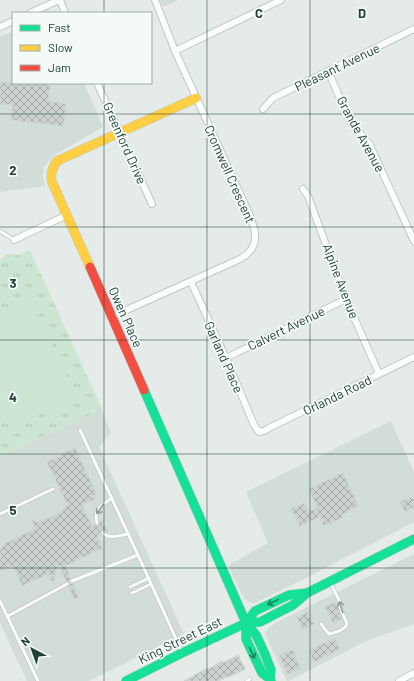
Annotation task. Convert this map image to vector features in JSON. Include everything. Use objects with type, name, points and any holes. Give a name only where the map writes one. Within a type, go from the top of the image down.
[{"type":"street","points":[[32,12],[59,0],[65,12]]},
{"type":"street","name":"Cromwell Crescent","points":[[112,317],[247,255],[253,248],[256,240],[248,209],[175,51],[155,0]]},
{"type":"street","points":[[175,51],[281,0]]},
{"type":"street","points":[[0,28],[12,22]]},
{"type":"street","name":"Pleasant Avenue","points":[[263,109],[273,98],[414,29]]},
{"type":"street","name":"Grande Avenue","points":[[328,71],[350,121],[374,152],[414,241]]},
{"type":"street","name":"Greenford Drive","points":[[97,84],[152,204]]},
{"type":"street","name":"Owen Place","points":[[196,98],[57,162],[52,167],[50,174],[51,181],[246,623],[246,639],[262,674],[271,680]]},
{"type":"street","name":"Alpine Avenue","points":[[303,189],[308,196],[346,299],[379,374]]},
{"type":"street","points":[[14,240],[67,215]]},
{"type":"street","name":"Garland Place","points":[[191,282],[226,358],[254,425],[259,432]]},
{"type":"street","name":"Calvert Avenue","points":[[226,358],[346,299]]},
{"type":"street","name":"Orlanda Road","points":[[259,432],[264,431],[414,357]]},
{"type":"street","name":"King Street East","points":[[126,681],[139,678],[182,653],[246,623],[255,611],[288,595],[307,593],[414,539]]},
{"type":"street","points":[[399,681],[414,673]]},
{"type":"lane","points":[[0,231],[14,240]]},
{"type":"lane","points":[[80,430],[152,584],[182,653]]},
{"type":"lane","points":[[0,514],[53,489]]},
{"type":"lane","points":[[98,523],[96,517],[97,512],[101,506],[112,498]]},
{"type":"lane","points":[[103,533],[106,536],[114,538],[129,534]]},
{"type":"lane","points":[[72,582],[138,555]]},
{"type":"lane","points":[[130,587],[149,578]]},
{"type":"lane","points":[[321,624],[329,634],[347,626],[339,600],[330,581]]},
{"type":"lane","points":[[8,616],[67,584]]},
{"type":"lane","points":[[132,593],[152,584]]},
{"type":"lane","points":[[0,601],[38,681]]},
{"type":"shaded area","points":[[160,0],[179,0],[162,7]]},
{"type":"shaded area","points":[[12,32],[12,84],[84,84],[103,127],[53,156],[44,167],[43,176],[45,186],[0,192],[0,36]]},
{"type":"shaded area","points":[[98,400],[111,433],[99,447],[184,634],[89,681],[27,681],[0,623],[0,456],[94,413]]},
{"type":"shaded area","points":[[391,421],[414,472],[414,522],[255,603],[248,602],[244,598],[229,565],[268,543],[246,492]]},
{"type":"shaded area","points":[[414,554],[414,624],[364,642],[287,681],[265,634],[268,629],[275,623]]},
{"type":"green space","points":[[30,250],[98,400],[94,413],[0,456],[0,260],[7,254],[19,255]]},
{"type":"green space","points":[[32,302],[76,397],[12,427],[0,401],[0,316]]},
{"type":"building","points":[[0,82],[12,84],[50,84],[48,101],[66,104],[63,126],[11,120],[13,105],[0,104]]},
{"type":"building","points":[[75,448],[96,493],[94,497],[95,499],[82,505],[92,526],[99,525],[100,522],[103,521],[108,531],[106,532],[102,530],[97,536],[102,548],[65,566],[71,578],[69,582],[66,581],[58,564],[53,583],[48,574],[22,586],[13,565],[0,571],[0,550],[4,544],[35,529],[32,520],[38,522],[44,519],[45,520],[63,511],[67,504],[47,462]]},
{"type":"building","points":[[343,473],[358,506],[341,515],[342,518],[324,526],[319,517],[300,526],[291,509],[304,503],[308,512],[318,508],[309,489]]},
{"type":"building","points":[[411,497],[412,499],[414,498],[414,507],[405,512],[400,502]]},
{"type":"building","points":[[70,583],[73,584],[78,598],[74,599],[69,587]]},
{"type":"building","points":[[336,602],[342,619],[333,623],[325,607]]},
{"type":"building","points":[[308,612],[314,624],[302,629],[297,617]]},
{"type":"building","points":[[335,638],[340,649],[314,662],[309,650]]},
{"type":"building","points":[[292,650],[300,669],[288,674],[280,655]]},
{"type":"building","points":[[238,655],[245,669],[229,677],[228,676],[219,681],[184,681],[222,661],[223,663]]},
{"type":"traffic: fast","points":[[144,390],[246,623],[256,635],[264,652],[271,670],[271,681]]},
{"type":"traffic: fast","points":[[126,681],[246,623],[260,622],[293,605],[307,593],[414,539]]},
{"type":"traffic: fast","points":[[246,623],[255,611],[289,595],[307,593]]},
{"type":"traffic: fast","points":[[246,623],[246,639],[262,673],[270,679]]},
{"type":"traffic: slow","points":[[90,267],[52,182],[51,174],[55,164],[57,161],[196,98]]},
{"type":"traffic: jam","points":[[90,267],[144,390]]}]
